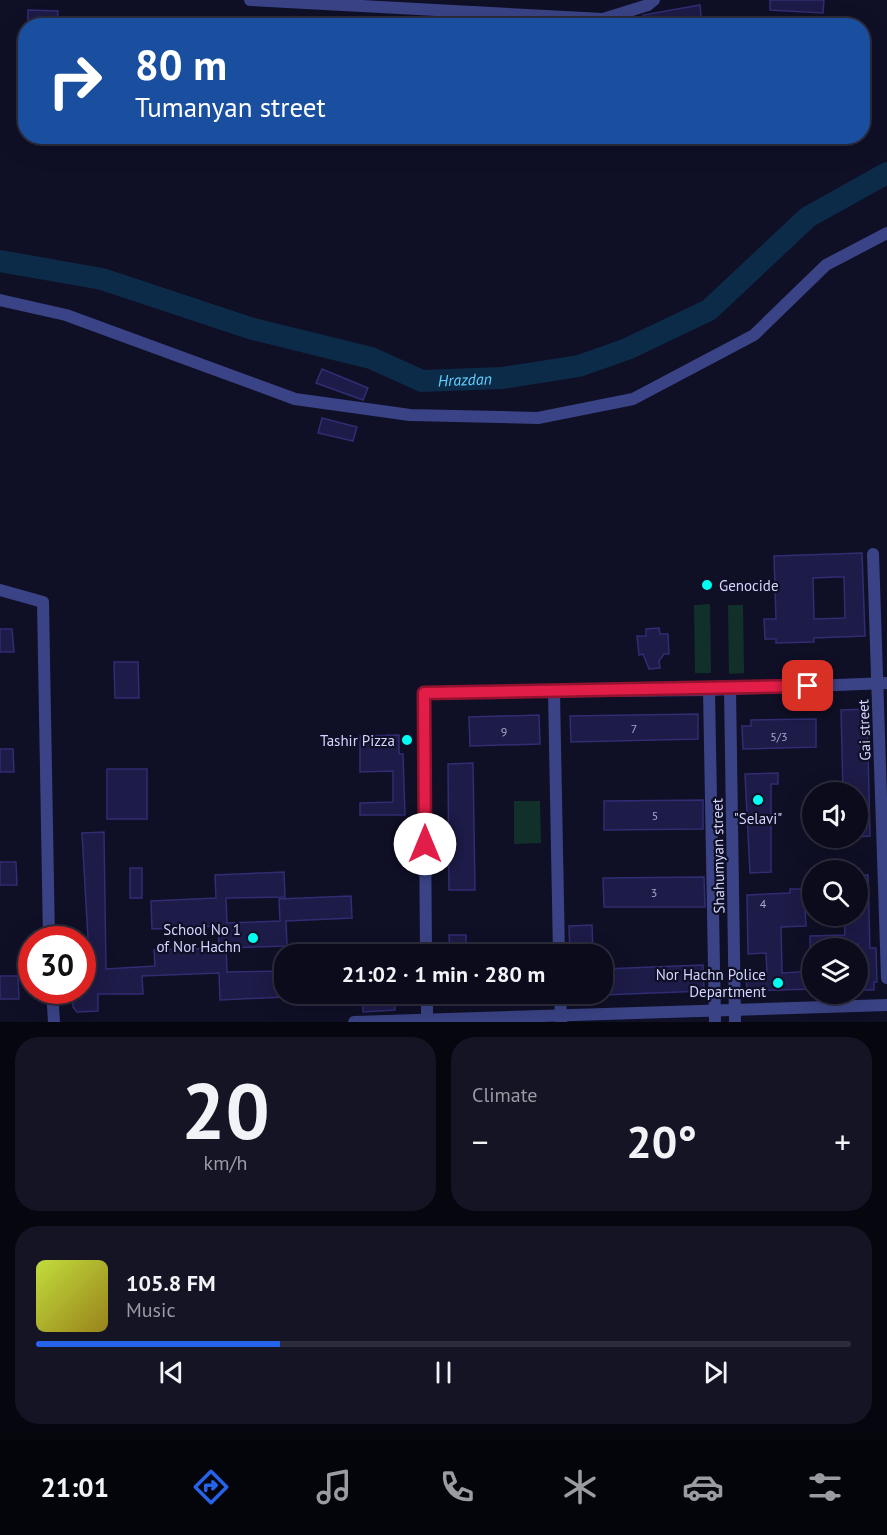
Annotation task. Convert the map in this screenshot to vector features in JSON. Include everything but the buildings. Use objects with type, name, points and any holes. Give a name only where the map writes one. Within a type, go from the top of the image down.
[{"type":"street","points":[[250,0],[586,18]]},
{"type":"street","points":[[606,18],[654,0]]},
{"type":"street","points":[[0,300],[66,315],[295,399],[410,415],[538,418],[633,399],[753,334],[826,265],[887,233]]},
{"type":"street","name":"Gai street","points":[[873,554],[882,683],[887,978]]},
{"type":"street","points":[[0,590],[43,602],[49,926]]},
{"type":"street","points":[[426,944],[424,693],[709,690],[882,683]]},
{"type":"street","name":"Shahumyan street","points":[[730,689],[735,1016]]},
{"type":"street","name":"Shahumyan street","points":[[709,690],[715,1017]]},
{"type":"street","points":[[554,692],[559,944]]},
{"type":"street","points":[[53,1004],[54,1022]]},
{"type":"street","points":[[427,1004],[427,1021]]},
{"type":"street","points":[[354,1022],[715,1017],[887,1005]]},
{"type":"green space","points":[[710,604],[711,673],[695,673],[694,605]]},
{"type":"green space","points":[[728,605],[743,605],[744,673],[729,674]]},
{"type":"green space","points":[[514,801],[540,801],[541,843],[514,844]]},
{"type":"waterway","name":"Hrazdan","points":[[0,261],[102,279],[253,329],[371,358],[422,381],[502,378],[579,366],[627,349],[709,310],[808,217],[887,173]]},
{"type":"place","name":"Genocide","points":[[707,585]]},
{"type":"place","name":"Tashir Pizza","points":[[407,740]]},
{"type":"place","name":"\"Selavi\"","points":[[758,800]]},
{"type":"place","name":"School No 1 of Nor Hachn","points":[[253,938]]},
{"type":"place","name":"Nor Hachn Police Department","points":[[778,983]]},
{"type":"route","points":[[425,844],[424,693],[709,690],[808,686]]}]
